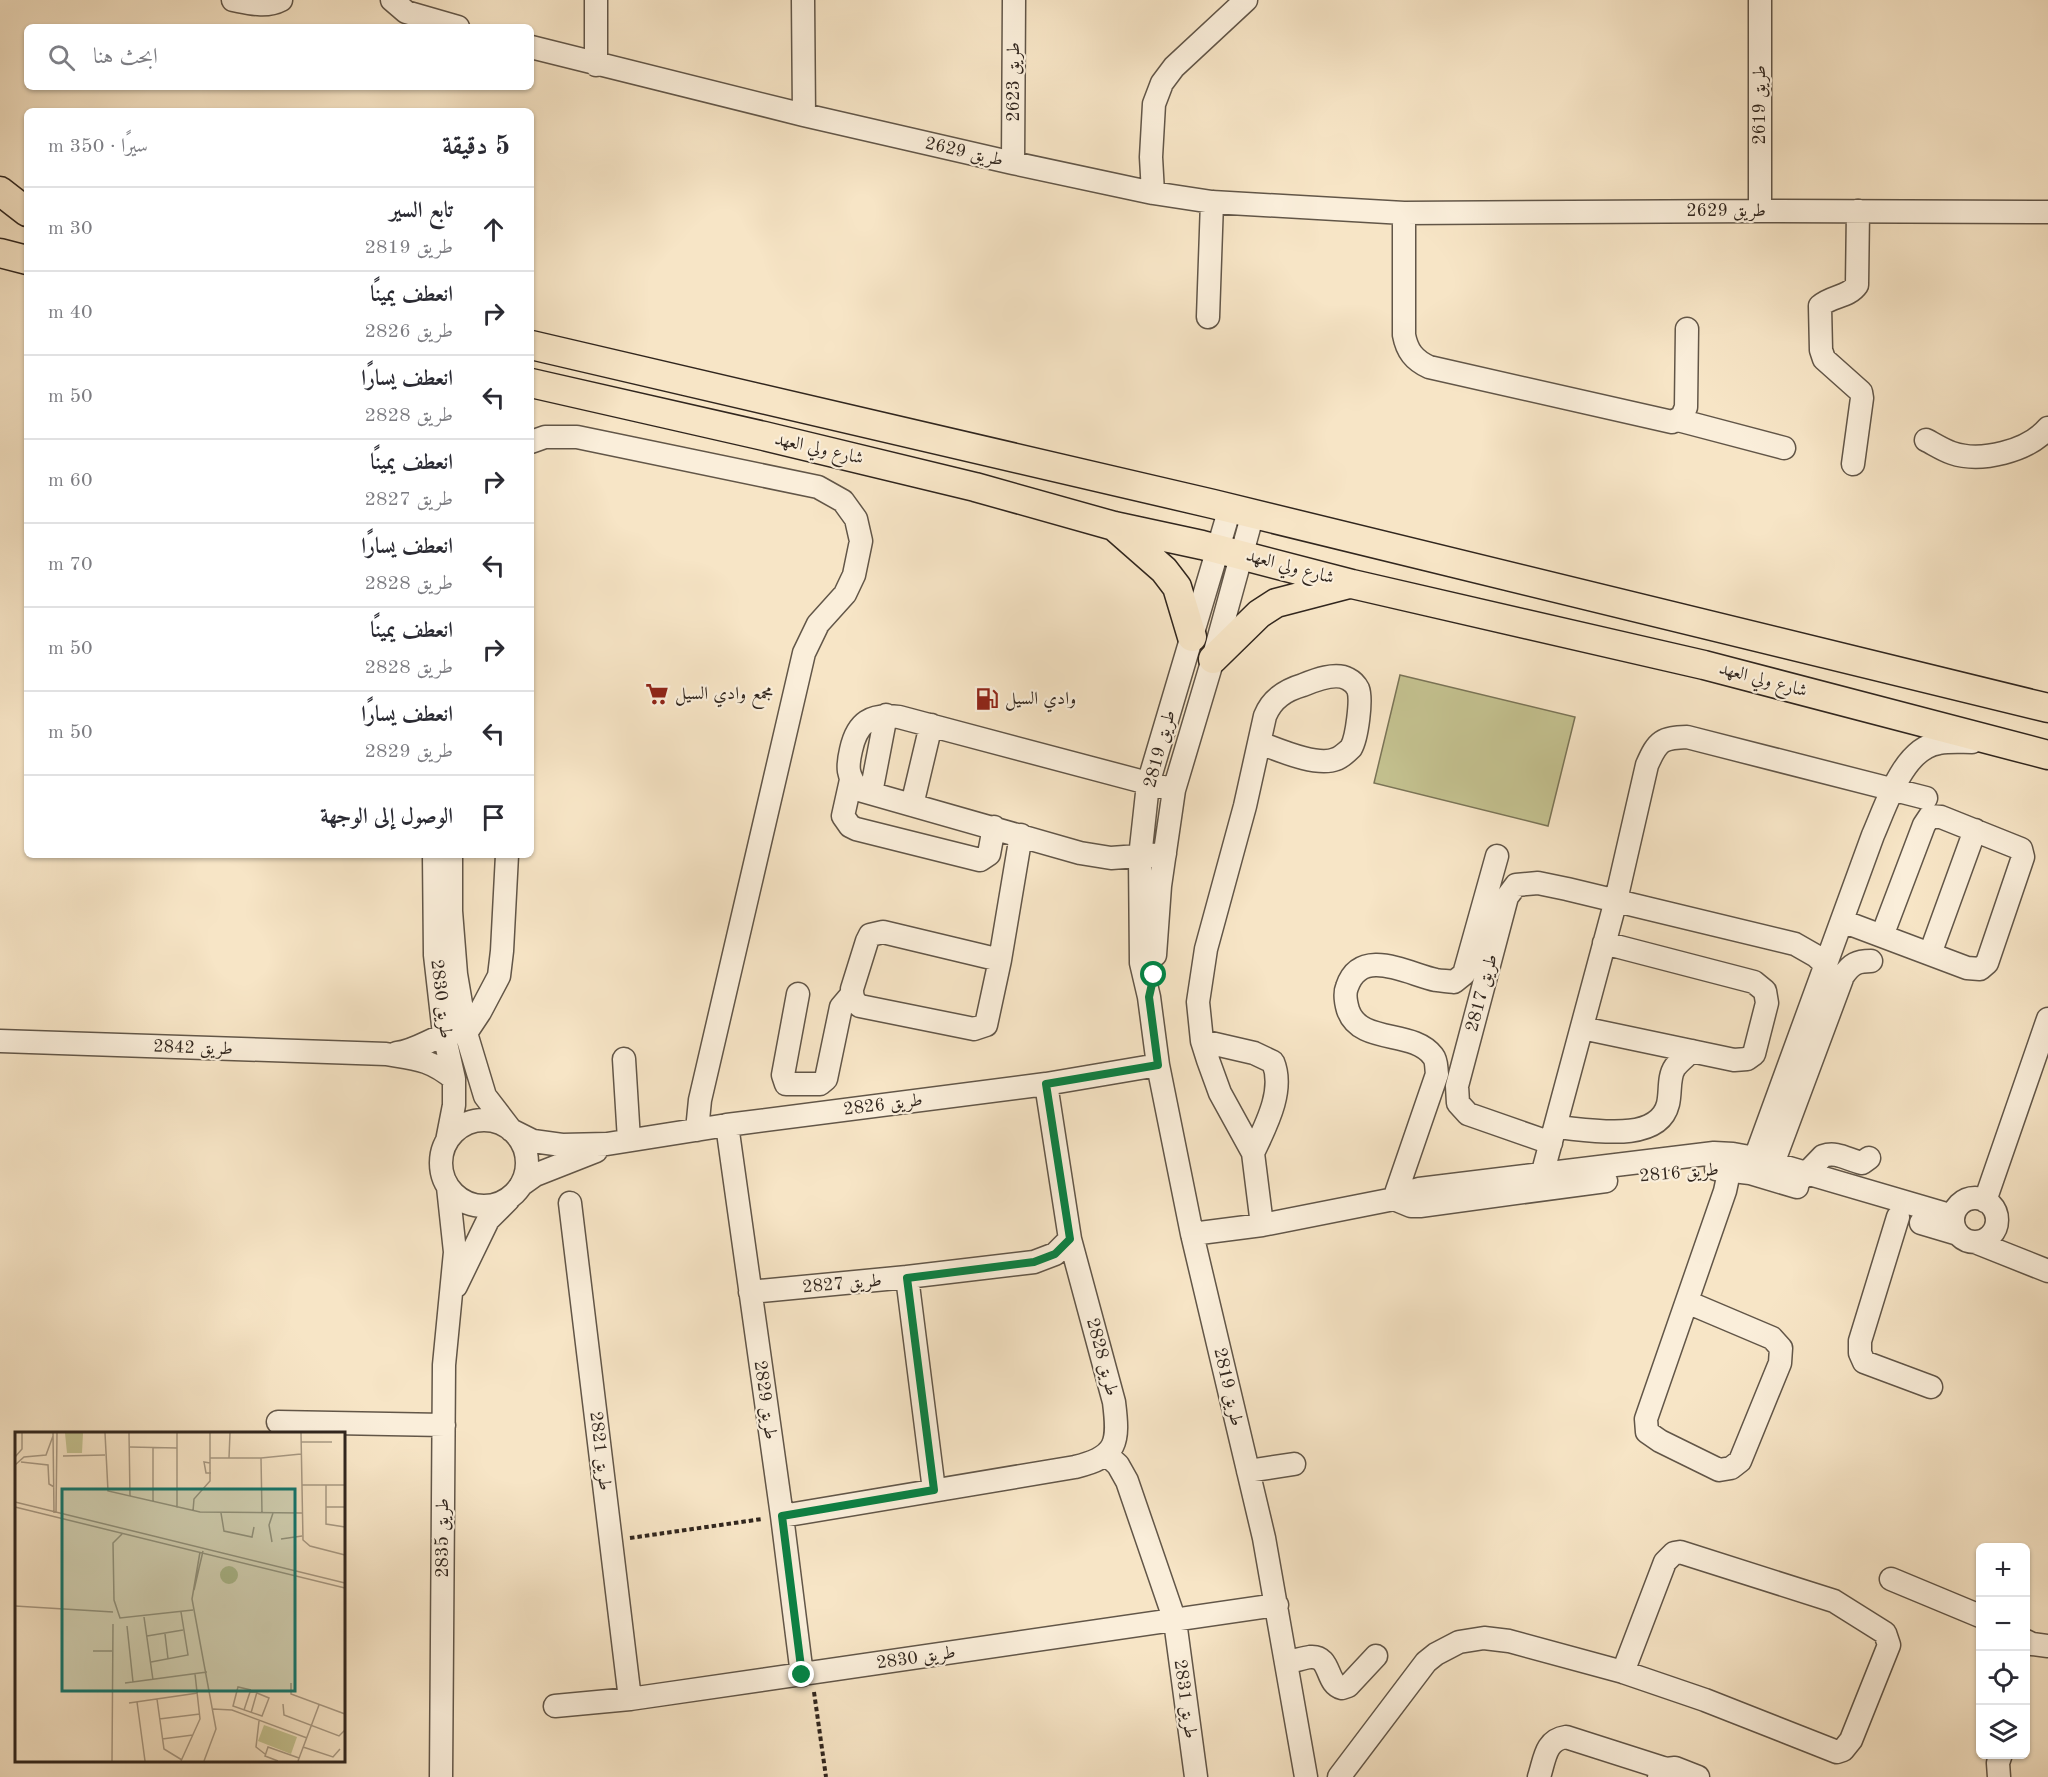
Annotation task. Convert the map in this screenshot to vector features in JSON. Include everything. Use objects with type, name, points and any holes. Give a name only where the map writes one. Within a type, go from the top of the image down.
[{"type":"main road","points":[[0,191],[24,211]]},
{"type":"main road","points":[[0,208],[24,213]]},
{"type":"main road","points":[[0,253],[24,259]]},
{"type":"main road","name":"شارع ولي العهد","points":[[534,346],[1238,531],[1517,579],[2048,708]]},
{"type":"main road","name":"شارع ولي العهد","points":[[540,390],[764,436],[975,487],[1114,526],[1238,531],[1352,584],[1704,665],[2048,755]]},
{"type":"main road","points":[[1114,526],[1164,570],[1177,587],[1192,637]]},
{"type":"main road","points":[[1213,659],[1259,614],[1276,603],[1352,584]]},
{"type":"street","points":[[233,0],[261,5],[269,5],[281,0]]},
{"type":"street","points":[[392,0],[406,12],[448,24]]},
{"type":"street","points":[[596,0],[596,64]]},
{"type":"street","points":[[803,0],[804,115]]},
{"type":"street","name":"طريق 2623","points":[[1013,163],[1014,0]]},
{"type":"street","points":[[1153,193],[1151,157],[1154,104],[1162,82],[1246,0]]},
{"type":"street","name":"طريق 2619","points":[[1760,0],[1760,211]]},
{"type":"street","name":"طريق 2629","points":[[534,48],[804,115],[1013,163],[1153,193],[1212,202],[1404,213],[2048,212]]},
{"type":"street","points":[[1208,317],[1212,202]]},
{"type":"street","points":[[1853,464],[1863,398],[1861,392],[1824,358],[1821,350],[1820,306],[1828,299],[1853,291],[1857,285],[1858,211]]},
{"type":"street","points":[[1404,213],[1404,335],[1414,358],[1429,367],[1667,421],[1678,420],[1784,448]]},
{"type":"street","points":[[1678,420],[1686,407],[1687,329]]},
{"type":"street","points":[[1926,440],[1952,453],[1973,457],[2005,453],[2042,435],[2048,428]]},
{"type":"street","points":[[534,441],[545,437],[577,437],[818,487],[843,501],[856,519],[861,541],[854,575],[845,594],[818,624],[804,652],[700,1100],[697,1130]]},
{"type":"street","name":"طريق 2819","points":[[1238,531],[1192,637],[1148,784],[1140,857],[1141,963],[1149,997],[1158,1065],[1192,1234],[1264,1538],[1306,1777]]},
{"type":"street","name":"طريق 2819","points":[[1149,997],[1154,975],[1158,902],[1174,790],[1213,659],[1238,531]]},
{"type":"street","points":[[1260,743],[1320,761],[1337,759],[1351,748],[1360,697],[1357,686],[1347,678],[1331,677],[1313,681],[1285,692],[1268,707],[1245,806],[1206,949],[1198,1002],[1202,1041],[1220,1093],[1253,1153],[1262,1225]]},
{"type":"street","points":[[1165,854],[1111,858],[1095,856],[859,790],[851,780],[847,768],[854,735],[862,724],[873,717],[886,715],[1174,790]]},
{"type":"street","points":[[871,793],[886,715]]},
{"type":"street","points":[[912,805],[931,725]]},
{"type":"street","points":[[1541,1181],[1616,900],[1647,765],[1654,749],[1666,738],[1687,737],[1926,798]]},
{"type":"street","points":[[1751,1166],[1873,835],[1894,790],[1914,755],[1924,747],[1944,742],[2002,743]]},
{"type":"street","points":[[851,780],[843,816],[850,826],[856,829],[980,860],[989,854],[994,827]]},
{"type":"street","points":[[1842,921],[1967,968],[1980,969],[1987,963],[2023,857],[2021,849],[1941,817],[1930,816],[1924,825],[1882,936]]},
{"type":"street","points":[[1930,954],[1975,830]]},
{"type":"street","points":[[1000,960],[884,932],[876,933],[870,935],[867,941],[852,989],[854,1002],[860,1006],[980,1028],[986,1025],[1000,960],[1021,835]]},
{"type":"street","points":[[1394,1199],[1437,1074],[1435,1058],[1425,1047],[1361,1027],[1350,1017],[1345,1002],[1347,988],[1354,975],[1367,966],[1381,964],[1436,980],[1454,982],[1464,974],[1497,856]]},
{"type":"street","name":"طريق 2830","points":[[434,858],[435,955],[455,1033],[485,1096],[511,1130]]},
{"type":"street","name":"طريق 2830","points":[[447,1141],[454,1105],[456,974],[451,911],[451,858]]},
{"type":"street","points":[[455,1033],[480,1012],[499,976],[507,858]]},
{"type":"street","name":"طريق 2817","points":[[1553,1135],[1468,1114],[1458,1103],[1457,1086],[1504,908],[1507,897],[1516,885],[1538,883],[1616,900]]},
{"type":"street","points":[[1616,900],[1795,944],[1816,956],[1826,965]]},
{"type":"street","points":[[1582,1028],[1734,1060],[1747,1059],[1754,1054],[1767,1003],[1765,991],[1754,982],[1604,943]]},
{"type":"street","points":[[1687,1302],[1772,1338],[1782,1348],[1780,1363],[1740,1461],[1731,1468],[1719,1470],[1660,1441],[1647,1432],[1646,1419],[1725,1191],[1751,1166],[1849,966],[1860,961],[1872,961]]},
{"type":"street","points":[[798,994],[783,1075],[786,1084],[820,1084],[826,1079],[841,1007],[852,994]]},
{"type":"street","points":[[1985,1201],[2048,1019]]},
{"type":"street","name":"طريق 2842","points":[[386,1054],[417,1048],[455,1033]]},
{"type":"street","name":"طريق 2842","points":[[0,1041],[386,1054],[428,1061],[453,1079]]},
{"type":"street","points":[[1202,1041],[1254,1053],[1273,1062],[1277,1074],[1276,1094],[1253,1153]]},
{"type":"street","points":[[1553,1135],[1627,1131],[1649,1127],[1660,1119],[1668,1105],[1674,1069],[1692,1051]]},
{"type":"street","points":[[624,1059],[629,1140]]},
{"type":"street","name":"طريق 2826","points":[[511,1130],[533,1142],[562,1145],[607,1144],[727,1125],[1046,1084],[1158,1065]]},
{"type":"street","name":"طريق 2828","points":[[1046,1084],[1070,1239],[1114,1402],[1117,1422],[1115,1442],[1107,1455]]},
{"type":"street","points":[[489,1120],[501,1123],[511,1130],[525,1150],[527,1162],[525,1174],[517,1190],[503,1202],[479,1206],[467,1203],[448,1187],[443,1176],[442,1152],[447,1141],[455,1131],[476,1121],[489,1120]]},
{"type":"street","name":"طريق 2829","points":[[727,1125],[782,1516],[807,1674]]},
{"type":"street","name":"طريق 2826","points":[[517,1190],[535,1174],[607,1144]]},
{"type":"street","name":"طريق 2816","points":[[1192,1234],[1262,1225],[1394,1199],[1419,1189],[1541,1181],[1714,1153],[1969,1231]]},
{"type":"street","points":[[1800,1180],[1827,1154],[1837,1154],[1862,1163],[1869,1158]]},
{"type":"street","name":"طريق 2816","points":[[1800,1180],[1899,1217],[1969,1231]]},
{"type":"street","name":"طريق 2835","points":[[441,1777],[444,1365],[455,1252],[448,1187]]},
{"type":"street","name":"طريق 2835","points":[[450,1298],[488,1220],[517,1190]]},
{"type":"street","points":[[1969,1231],[1996,1225],[1993,1207],[1985,1201],[1975,1198],[1965,1200],[1957,1207],[1969,1231],[2048,1271]]},
{"type":"street","name":"طريق 2821","points":[[570,1203],[630,1699]]},
{"type":"street","points":[[1899,1217],[1860,1341],[1860,1353],[1864,1362],[1931,1386]]},
{"type":"street","points":[[1969,1231],[2048,1256]]},
{"type":"street","name":"طريق 2827","points":[[750,1292],[907,1278],[1034,1262],[1055,1254],[1070,1239]]},
{"type":"street","points":[[907,1278],[934,1490]]},
{"type":"street","points":[[278,1422],[444,1425]]},
{"type":"street","points":[[782,1516],[1075,1467],[1092,1463],[1107,1455]]},
{"type":"street","name":"طريق 2831","points":[[1107,1455],[1118,1465],[1127,1481],[1175,1621],[1196,1777]]},
{"type":"street","points":[[1248,1471],[1294,1464]]},
{"type":"street","points":[[1339,1777],[1426,1662],[1459,1642],[1484,1638],[1497,1639],[1623,1671],[1705,1700],[1837,1752],[1848,1746],[1890,1645],[1885,1633],[1834,1601],[1680,1552],[1674,1553],[1665,1562],[1623,1671]]},
{"type":"street","points":[[1891,1579],[1976,1614]]},
{"type":"street","name":"طريق 2830","points":[[555,1706],[630,1699],[1277,1605]]},
{"type":"street","points":[[2030,1643],[2048,1646]]},
{"type":"street","points":[[1287,1662],[1311,1657],[1318,1658],[1325,1664],[1333,1683],[1342,1688],[1348,1686],[1376,1656]]},
{"type":"street","points":[[1539,1777],[1550,1744],[1556,1738],[1566,1737],[1662,1773],[1675,1768],[1698,1777]]},
{"type":"street","points":[[1999,1759],[1999,1777]]},
{"type":"path","points":[[611,1541],[782,1516]]},
{"type":"path","points":[[807,1674],[826,1777]]},
{"type":"shaded area","points":[[1400,675],[1575,717],[1548,826],[1374,783]]},
{"type":"place","name":"مجمع وادي السيل","points":[[657,694]]},
{"type":"place","name":"وادي السيل","points":[[987,699]]},
{"type":"route","points":[[802,1675],[782,1516],[934,1490],[907,1278],[1034,1262],[1055,1254],[1070,1239],[1046,1084],[1158,1065],[1149,997],[1154,975]]}]
